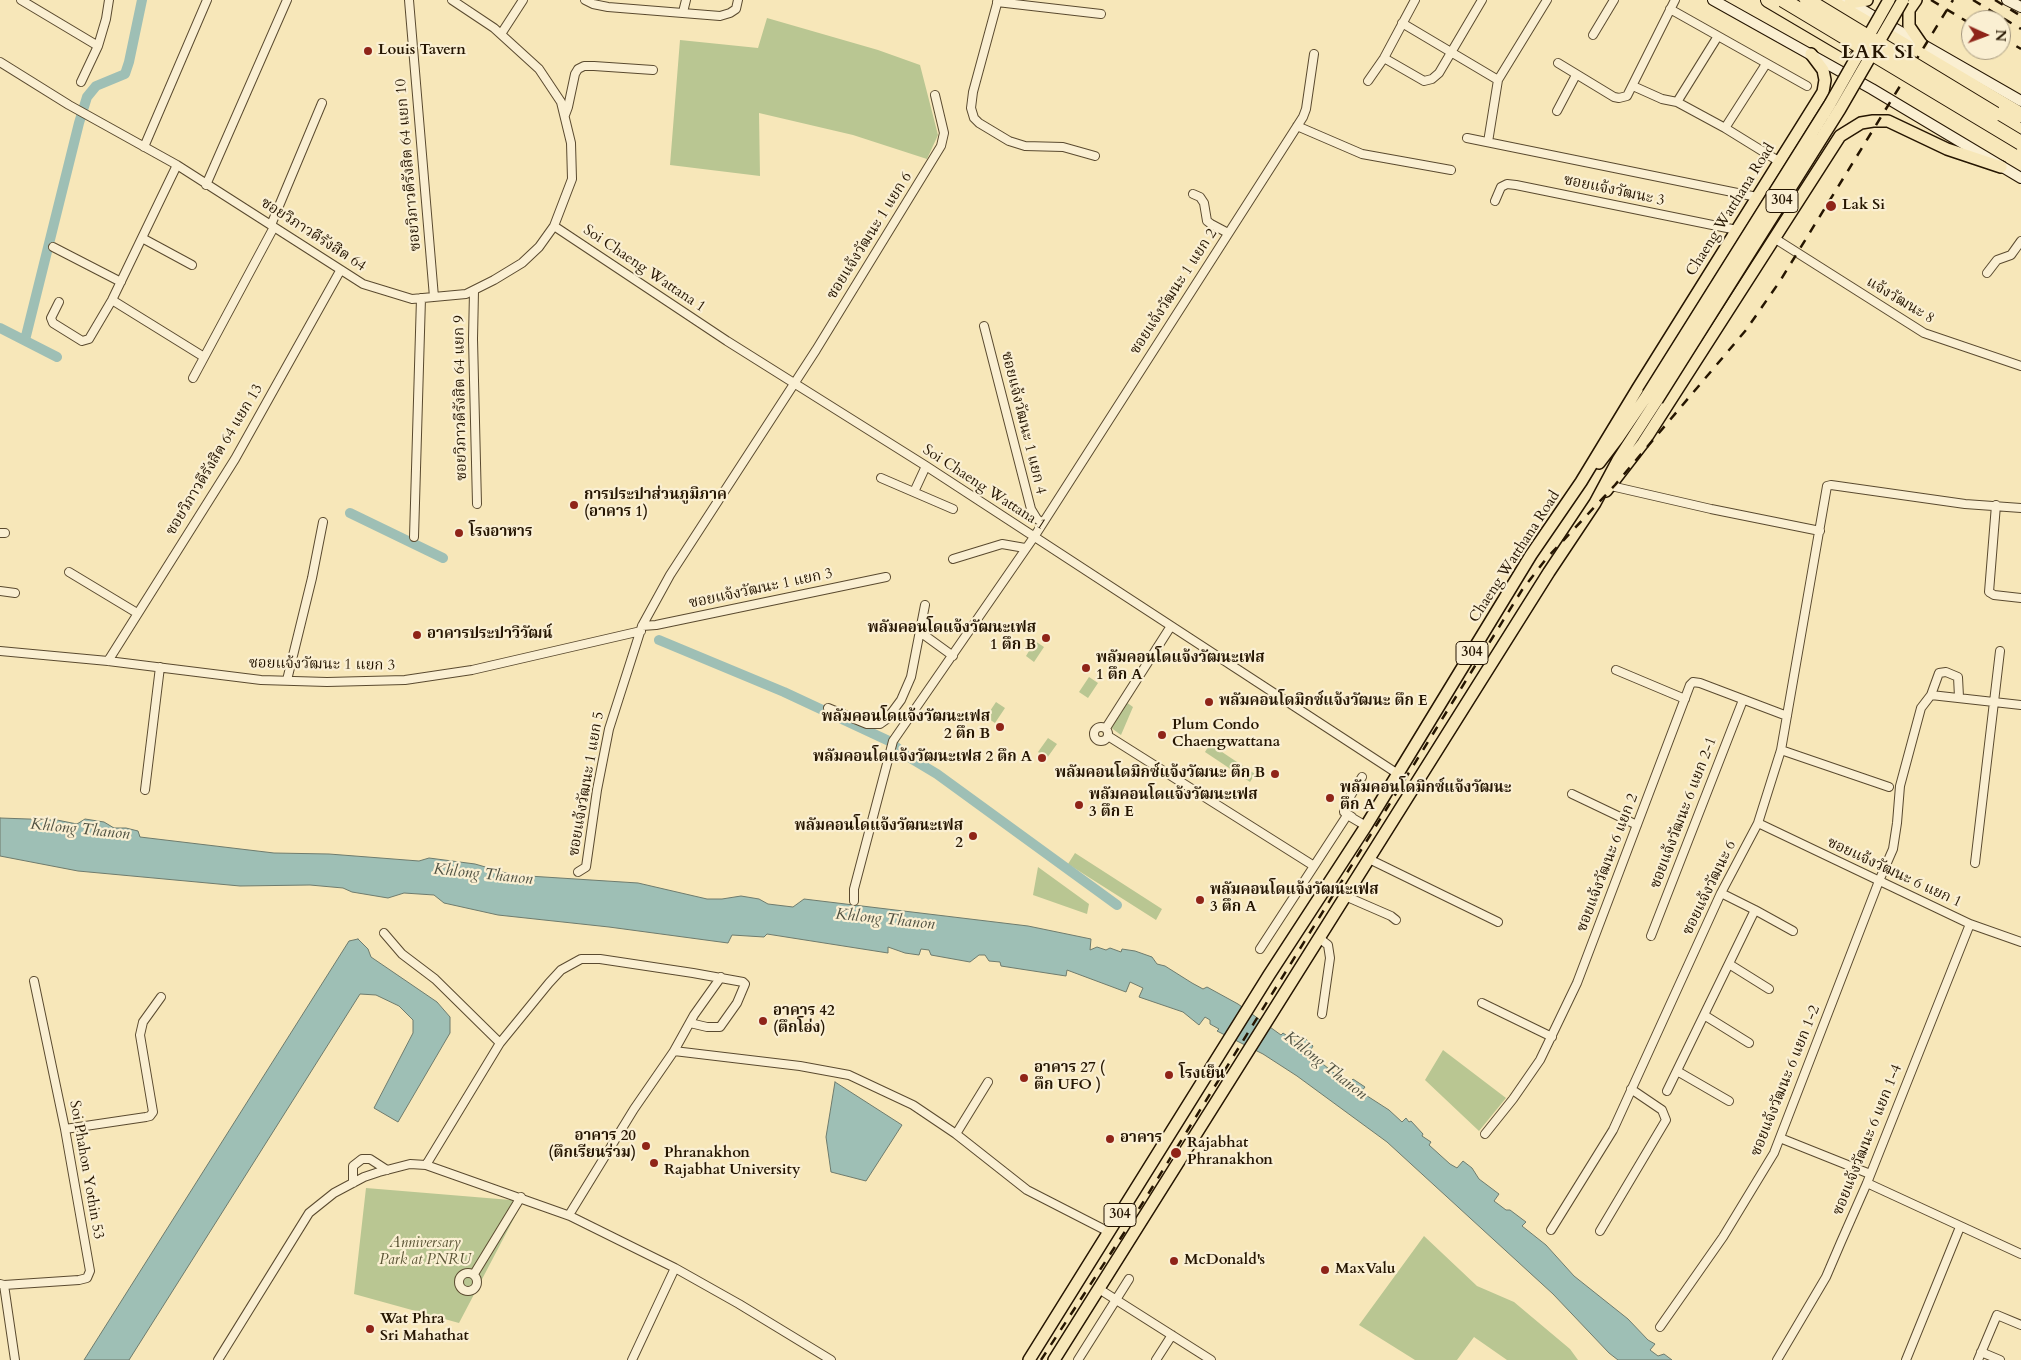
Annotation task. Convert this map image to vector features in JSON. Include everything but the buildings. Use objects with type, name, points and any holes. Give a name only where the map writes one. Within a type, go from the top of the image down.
[{"type":"highway","points":[[1768,0],[2021,150]]},
{"type":"highway","points":[[1783,0],[2021,143]]},
{"type":"highway","points":[[1807,0],[2021,131]]},
{"type":"highway","points":[[1828,0],[2021,115]]},
{"type":"main road","points":[[1714,0],[1811,54],[2021,178]]},
{"type":"main road","points":[[1847,2],[1867,0]]},
{"type":"main road","name":"Chaeng Watthana Road","points":[[1054,1360],[1549,572],[1595,503],[1652,397],[1830,104],[1889,0]]},
{"type":"main road","name":"Chaeng Watthana Road","points":[[1581,482],[1606,455],[1652,397],[1840,109],[1903,0]]},
{"type":"main road","points":[[1916,0],[1909,10],[1909,26],[1922,45]]},
{"type":"main road","points":[[2006,0],[2021,7]]},
{"type":"main road","points":[[1847,2],[2021,101]]},
{"type":"main road","name":"Chaeng Watthana Road","points":[[1029,1360],[1269,975],[1366,826],[1531,555],[1581,482],[1823,92],[1825,80],[1823,70],[1811,54]]},
{"type":"main road","points":[[1812,110],[1821,107],[1830,108],[1835,112],[1841,120],[1840,136]]},
{"type":"main road","name":"Chaeng Watthana Road","points":[[1595,503],[1611,486],[1654,427],[1840,136],[1861,123],[1888,121],[1947,149],[2001,167]]},
{"type":"street","points":[[21,0],[98,46]]},
{"type":"street","points":[[81,82],[98,46],[106,19],[108,0]]},
{"type":"street","points":[[144,147],[207,0]]},
{"type":"street","points":[[206,185],[287,0]]},
{"type":"street","name":"ซอยวิภาวดีรังสิต 64 แยก 10","points":[[409,0],[434,297]]},
{"type":"street","name":"ซอยวิภาวดีรังสิต 64","points":[[1,66],[177,165],[363,284],[412,298],[434,297],[474,291],[522,263],[539,247],[554,226],[572,179],[571,144],[561,102],[539,70],[501,34],[453,0]]},
{"type":"street","points":[[501,34],[523,0]]},
{"type":"street","points":[[585,0],[608,7],[720,16],[736,9],[738,0]]},
{"type":"street","points":[[636,8],[641,0]]},
{"type":"street","points":[[683,12],[686,0]]},
{"type":"street","points":[[1368,81],[1384,58],[1415,0]]},
{"type":"street","points":[[1384,58],[1424,81],[1432,79],[1439,73],[1482,0]]},
{"type":"street","points":[[1488,142],[1498,80],[1547,0]]},
{"type":"street","points":[[1593,35],[1614,0]]},
{"type":"street","points":[[1558,63],[1614,98],[1627,96],[1675,0]]},
{"type":"street","points":[[1095,156],[1063,147],[1025,146],[1009,141],[979,123],[974,118],[971,108],[998,1],[1101,14]]},
{"type":"street","points":[[1670,9],[1807,86]]},
{"type":"street","points":[[1402,23],[1498,80]]},
{"type":"street","points":[[1677,102],[1718,36]]},
{"type":"street","name":"ซอยแจ้งวัฒนะ 1 แยก 2","points":[[854,901],[854,889],[893,741],[1034,537],[1297,126],[1306,109],[1314,54]]},
{"type":"street","points":[[1726,128],[1766,64]]},
{"type":"street","points":[[565,114],[578,69],[584,66],[653,70]]},
{"type":"street","points":[[1557,111],[1576,75]]},
{"type":"street","points":[[1633,86],[1662,99],[1677,102],[1726,128],[1780,162]]},
{"type":"street","name":"ซอยแจ้งวัฒนะ 1 แยก 6","points":[[794,384],[941,146],[944,133],[935,95]]},
{"type":"street","points":[[193,378],[273,226],[322,103]]},
{"type":"street","points":[[1297,126],[1362,154],[1451,170]]},
{"type":"street","points":[[1467,138],[1758,197]]},
{"type":"street","points":[[59,302],[52,321],[84,341],[89,339],[112,300],[177,165]]},
{"type":"street","name":"ซอยแจ้งวัฒนะ 3","points":[[1495,201],[1501,187],[1507,184],[1516,185],[1737,230]]},
{"type":"street","points":[[1193,194],[1204,203],[1207,221],[1228,233]]},
{"type":"street","name":"Soi Chaeng Wattana 1","points":[[554,226],[794,384],[926,466],[1398,774]]},
{"type":"street","points":[[142,238],[192,265]]},
{"type":"street","name":"แจ้งวัฒนะ 8","points":[[1774,238],[1924,334],[2021,366]]},
{"type":"street","points":[[1987,273],[1997,260],[2011,255],[2021,241]]},
{"type":"street","points":[[53,247],[121,282]]},
{"type":"street","name":"ซอยวิภาวดีรังสิต 64 แยก 13","points":[[108,661],[241,449],[340,271]]},
{"type":"street","name":"ซอยวิภาวดีรังสิต 64 แยก 9","points":[[474,291],[473,339],[477,504]]},
{"type":"street","points":[[414,537],[421,298]]},
{"type":"street","points":[[112,300],[204,357]]},
{"type":"street","name":"ซอยแจ้งวัฒนะ 1 แยก 4","points":[[984,326],[1031,509],[1037,519],[1043,523]]},
{"type":"street","name":"ซอยแจ้งวัฒนะ 1 แยก 5","points":[[578,872],[586,867],[597,790],[609,729],[641,628],[670,575],[794,384]]},
{"type":"street","points":[[914,492],[926,466]]},
{"type":"street","points":[[881,478],[953,508]]},
{"type":"street","points":[[1611,486],[1711,510],[1820,531]]},
{"type":"street","name":"ซอยแจ้งวัฒนะ 6","points":[[1551,1230],[1614,1130],[1721,893],[1758,823],[1781,750],[1827,486],[1996,505]]},
{"type":"street","points":[[2021,508],[1996,505],[1989,592],[1994,595],[2021,598]]},
{"type":"street","points":[[287,680],[312,578],[323,522]]},
{"type":"street","points":[[953,559],[1002,544],[1025,548]]},
{"type":"street","points":[[69,572],[137,614]]},
{"type":"street","name":"ซอยแจ้งวัฒนะ 1 แยก 3","points":[[0,651],[108,661],[261,680],[327,682],[405,680],[472,670],[641,628],[886,577]]},
{"type":"street","points":[[0,591],[15,593]]},
{"type":"street","points":[[828,708],[867,724],[880,724],[887,719],[901,700],[911,677],[925,605]]},
{"type":"street","points":[[1171,626],[1107,732],[1314,866]]},
{"type":"street","points":[[920,632],[953,656]]},
{"type":"street","points":[[1975,863],[2000,651]]},
{"type":"street","points":[[145,790],[160,667]]},
{"type":"street","points":[[1616,670],[1685,699]]},
{"type":"street","name":"ซอยแจ้งวัฒนะ 6 แยก 1-2","points":[[1660,1327],[1744,1204],[1774,1153],[1893,849],[1900,786],[1918,717],[1921,708],[1931,696],[1939,674],[1946,672],[1958,677],[1959,698]]},
{"type":"street","name":"ซอยแจ้งวัฒนะ 6 แยก 2","points":[[1486,1134],[1513,1100],[1540,1060],[1577,983],[1690,686],[1697,682],[1787,716]]},
{"type":"street","points":[[1931,696],[2021,705]]},
{"type":"street","name":"ซอยแจ้งวัฒนะ 6 แยก 2-1","points":[[1652,936],[1743,700]]},
{"type":"street","points":[[1781,750],[1889,787]]},
{"type":"street","points":[[1362,777],[1344,805],[1344,812],[1366,826]]},
{"type":"street","points":[[1572,794],[1637,825]]},
{"type":"street","points":[[1260,949],[1344,819],[1347,816],[1352,817]]},
{"type":"street","name":"ซอยแจ้งวัฒนะ 6 แยก 1","points":[[1758,823],[1970,924],[2021,942]]},
{"type":"street","points":[[1369,859],[1498,922]]},
{"type":"street","points":[[1721,893],[1793,931]]},
{"type":"street","points":[[1346,896],[1396,920]]},
{"type":"street","points":[[1667,1091],[1755,910]]},
{"type":"street","name":"ซอยแจ้งวัฒนะ 6 แยก 1-4","points":[[1777,1360],[1826,1277],[1867,1183],[1970,924]]},
{"type":"street","points":[[384,933],[402,954],[435,978],[500,1043]]},
{"type":"street","points":[[1319,938],[1328,945],[1330,958],[1322,1014]]},
{"type":"street","points":[[426,1165],[500,1043],[549,983],[562,970],[581,959],[600,959],[721,978],[745,984],[737,1003],[720,1027],[707,1027],[690,1023]]},
{"type":"street","points":[[1728,964],[1769,989]]},
{"type":"street","points":[[570,1215],[628,1117],[674,1051],[690,1023],[721,978]]},
{"type":"street","name":"Soi Phahon Yothin 53","points":[[2,1285],[87,1278],[90,1271],[65,1129],[34,981]]},
{"type":"street","points":[[65,1129],[150,1116],[153,1112],[140,1035],[143,1022],[161,997]]},
{"type":"street","points":[[1482,1004],[1552,1037]]},
{"type":"street","points":[[1704,1015],[1749,1043]]},
{"type":"street","points":[[674,1051],[800,1066],[849,1075],[913,1106],[956,1134],[1027,1190],[1109,1232]]},
{"type":"street","points":[[1677,1071],[1729,1101]]},
{"type":"street","points":[[956,1134],[988,1082]]},
{"type":"street","points":[[1600,1231],[1666,1120],[1662,1110],[1631,1089]]},
{"type":"street","points":[[1780,1138],[1870,1174]]},
{"type":"street","points":[[353,1184],[353,1166],[362,1159],[370,1159],[387,1170]]},
{"type":"street","points":[[218,1360],[309,1213],[327,1198],[364,1177],[410,1164],[426,1165],[570,1215],[675,1268],[739,1304],[830,1360]]},
{"type":"street","points":[[1867,1183],[2021,1254]]},
{"type":"street","points":[[474,1274],[520,1197]]},
{"type":"street","points":[[1906,1360],[1960,1227]]},
{"type":"street","points":[[632,1360],[675,1268]]},
{"type":"street","points":[[1078,1360],[1128,1279]]},
{"type":"street","points":[[2,1285],[15,1360]]},
{"type":"street","points":[[1099,1288],[1211,1360]]},
{"type":"street","points":[[2000,1360],[1980,1356],[1997,1315],[2021,1325]]},
{"type":"street","points":[[1156,1360],[1172,1335]]},
{"type":"green space","points":[[767,18],[878,50],[920,65],[938,135],[927,159],[853,135],[759,113],[760,176],[670,165],[680,40],[758,48]]},
{"type":"green space","points":[[1035,641],[1044,647],[1034,662],[1026,656]]},
{"type":"green space","points":[[1089,677],[1098,683],[1088,698],[1079,692]]},
{"type":"green space","points":[[996,702],[1005,708],[995,723],[986,717]]},
{"type":"green space","points":[[1126,702],[1133,707],[1121,735],[1110,727]]},
{"type":"green space","points":[[1048,738],[1057,744],[1047,758],[1038,752]]},
{"type":"green space","points":[[1210,744],[1255,774],[1250,782],[1205,752]]},
{"type":"green space","points":[[1075,853],[1162,909],[1156,920],[1068,864]]},
{"type":"green space","points":[[1038,867],[1089,904],[1087,914],[1033,895]]},
{"type":"green space","points":[[1443,1050],[1506,1098],[1479,1131],[1425,1080]]},
{"type":"green space","name":"Anniversary Park at PNRU","points":[[366,1188],[523,1201],[459,1323],[354,1294]]},
{"type":"green space","points":[[1424,1236],[1477,1286],[1514,1302],[1570,1349],[1578,1360],[1507,1360],[1474,1337],[1457,1360],[1415,1360],[1359,1325]]},
{"type":"water","name":"Khlong Thanon","points":[[0,818],[57,820],[77,824],[85,819],[104,822],[114,828],[138,831],[140,837],[274,853],[329,854],[419,861],[429,858],[475,864],[513,875],[638,883],[707,899],[741,896],[759,899],[768,904],[793,907],[804,899],[1028,926],[1091,939],[1090,950],[1097,947],[1106,950],[1110,948],[1121,952],[1122,949],[1135,951],[1152,957],[1157,964],[1165,966],[1203,989],[1207,987],[1238,1004],[1281,1035],[1283,1033],[1299,1044],[1304,1037],[1313,1046],[1309,1053],[1348,1084],[1353,1079],[1365,1087],[1361,1092],[1389,1110],[1402,1122],[1406,1118],[1409,1122],[1411,1121],[1423,1134],[1422,1136],[1431,1142],[1429,1145],[1450,1164],[1457,1168],[1463,1161],[1472,1168],[1479,1179],[1499,1194],[1494,1201],[1526,1222],[1522,1226],[1546,1245],[1574,1276],[1628,1319],[1648,1340],[1655,1344],[1650,1350],[1658,1356],[1664,1354],[1672,1360],[1618,1360],[1609,1353],[1553,1294],[1387,1142],[1297,1076],[1263,1054],[1217,1031],[1219,1029],[1210,1024],[1210,1020],[1205,1017],[1199,1025],[1183,1012],[1139,997],[1143,988],[1130,982],[1126,992],[1067,970],[1066,976],[1001,966],[1000,962],[989,961],[985,955],[979,955],[970,962],[931,955],[929,950],[921,949],[919,955],[905,953],[888,947],[888,953],[767,934],[764,937],[732,935],[728,943],[609,927],[498,915],[444,903],[434,895],[404,893],[388,898],[352,892],[343,888],[310,885],[240,886],[78,871],[0,856]]},
{"type":"water","points":[[358,939],[368,949],[371,957],[437,1002],[450,1017],[450,1033],[398,1122],[374,1108],[413,1033],[413,1020],[399,1006],[376,995],[360,994],[129,1360],[84,1360],[349,941]]},
{"type":"water","points":[[835,1082],[902,1125],[866,1181],[831,1172],[826,1137]]},
{"type":"waterway","points":[[25,340],[87,97],[96,86],[125,74],[142,0]]},
{"type":"waterway","points":[[0,328],[57,357]]},
{"type":"waterway","points":[[350,513],[443,558]]},
{"type":"waterway","points":[[659,640],[784,692],[889,741],[907,756],[937,774],[1117,905]]},
{"type":"railway","points":[[1931,0],[1961,18]]},
{"type":"railway","points":[[1041,1360],[1124,1233],[1522,590],[1546,559],[1615,485],[1746,330],[1780,281],[1953,0]]},
{"type":"railway","points":[[1973,0],[2021,29]]},
{"type":"railway","points":[[1995,0],[2021,16]]},
{"type":"railway","points":[[2011,43],[2021,49]]},
{"type":"place","name":"Louis Tavern","points":[[368,51]]},
{"type":"place","name":"Lak Si","points":[[1831,206]]},
{"type":"place","name":"การประปาส่วนภูมิภาค (อาคาร 1)","points":[[574,505]]},
{"type":"place","name":"โรงอาหาร","points":[[459,533]]},
{"type":"place","name":"อาคารประปาวิวัฒน์","points":[[417,635]]},
{"type":"place","name":"พลัมคอนโดแจ้งวัฒนะเฟส 1 ตึก B","points":[[1046,638]]},
{"type":"place","name":"พลัมคอนโดแจ้งวัฒนะเฟส 1 ตึก A","points":[[1086,668]]},
{"type":"place","name":"พลัมคอนโดมิกซ์แจ้งวัฒนะ ตึก E","points":[[1209,702]]},
{"type":"place","name":"พลัมคอนโดแจ้งวัฒนะเฟส 2 ตึก B","points":[[1000,727]]},
{"type":"place","name":"Plum Condo Chaengwattana","points":[[1162,735]]},
{"type":"place","name":"พลัมคอนโดแจ้งวัฒนะเฟส 2 ตึก A","points":[[1042,758]]},
{"type":"place","name":"พลัมคอนโดมิกซ์แจ้งวัฒนะ ตึก B","points":[[1275,774]]},
{"type":"place","name":"พลัมคอนโดมิกซ์แจ้งวัฒนะ ตึก A","points":[[1330,798]]},
{"type":"place","name":"พลัมคอนโดแจ้งวัฒนะเฟส 3 ตึก E","points":[[1079,805]]},
{"type":"place","name":"พลัมคอนโดแจ้งวัฒนะเฟส 2","points":[[973,836]]},
{"type":"place","name":"พลัมคอนโดแจ้งวัฒนะเฟส 3 ตึก A","points":[[1200,900]]},
{"type":"place","name":"อาคาร 42 (ตึกโอ่ง)","points":[[763,1021]]},
{"type":"place","name":"โรงเย็น","points":[[1169,1075]]},
{"type":"place","name":"อาคาร 27 ( ตึก UFO )","points":[[1024,1078]]},
{"type":"place","name":"อาคาร","points":[[1110,1139]]},
{"type":"place","name":"อาคาร 20 (ตึกเรียนร่วม)","points":[[646,1146]]},
{"type":"place","name":"Rajabhat Phranakhon","points":[[1176,1153]]},
{"type":"place","name":"Phranakhon Rajabhat University","points":[[654,1163]]},
{"type":"place","name":"McDonald's","points":[[1174,1261]]},
{"type":"place","name":"MaxValu","points":[[1325,1270]]},
{"type":"place","name":"Wat Phra Sri Mahathat","points":[[370,1329]]},
{"type":"district","name":"LAK SI","points":[[1878,53]]}]
